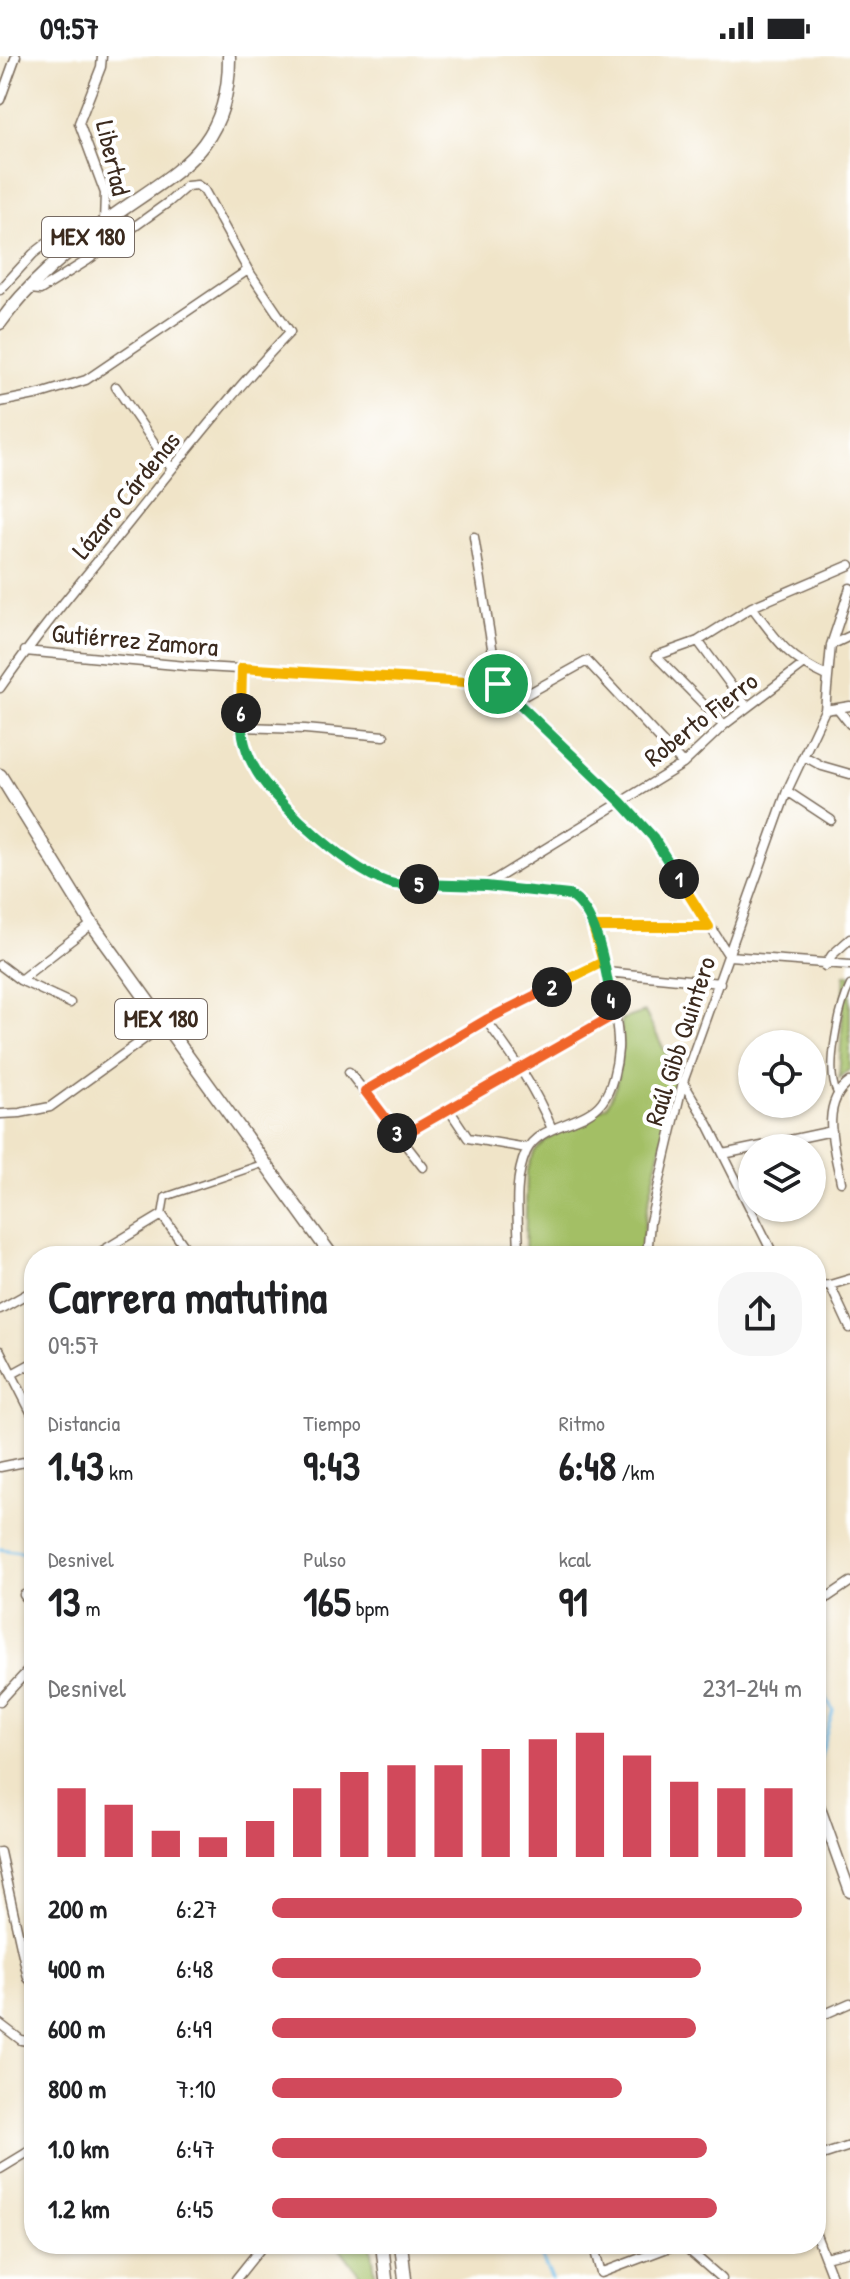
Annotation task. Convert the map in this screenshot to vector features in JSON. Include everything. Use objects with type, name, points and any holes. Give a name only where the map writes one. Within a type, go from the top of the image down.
[{"type":"main road","name":"MEX 180","points":[[0,323],[14,304],[104,223],[189,163],[208,139],[223,109],[230,76],[229,56]]},
{"type":"main road","name":"MEX 180","points":[[0,775],[92,924],[325,1246]]},
{"type":"main road","points":[[383,2254],[386,2279]]},
{"type":"main road","points":[[402,2254],[405,2279]]},
{"type":"street","points":[[0,100],[16,56]]},
{"type":"street","name":"Libertad","points":[[102,56],[101,67],[79,123],[105,193],[104,223]]},
{"type":"street","points":[[0,402],[86,380],[248,270],[204,190],[197,185],[187,186],[88,260],[40,290],[30,289]]},
{"type":"street","points":[[0,290],[33,254],[60,233]]},
{"type":"street","points":[[84,240],[88,260]]},
{"type":"street","name":"Lázaro Cárdenas","points":[[0,688],[25,651],[172,469],[260,363],[290,332],[248,270]]},
{"type":"street","points":[[116,387],[172,469]]},
{"type":"street","points":[[474,537],[498,684],[540,722],[653,837],[729,956],[825,966],[850,965]]},
{"type":"street","points":[[724,725],[656,656],[698,641],[752,607],[850,565]]},
{"type":"street","points":[[850,588],[831,645],[825,710],[850,706]]},
{"type":"street","points":[[752,607],[783,649],[803,665],[827,676]]},
{"type":"street","points":[[831,645],[850,636]]},
{"type":"street","points":[[698,641],[747,707]]},
{"type":"street","name":"Gutiérrez Zamora","points":[[25,651],[186,666],[498,684]]},
{"type":"street","points":[[515,701],[587,661],[683,764]]},
{"type":"street","name":"Roberto Fierro","points":[[486,886],[683,764],[724,725],[803,665]]},
{"type":"street","points":[[242,668],[241,727],[244,746],[258,773],[323,843],[354,865],[392,884],[486,886],[569,895],[576,898],[593,927],[614,1015],[618,1047],[612,1079],[602,1103],[584,1116],[552,1129],[527,1148],[518,1190],[519,1246]]},
{"type":"street","name":"Raúl Gibb Quintero","points":[[648,1246],[650,1222],[683,1082],[787,791],[825,710]]},
{"type":"street","points":[[839,710],[850,724]]},
{"type":"street","points":[[241,727],[384,736]]},
{"type":"street","points":[[804,756],[822,766],[850,774]]},
{"type":"street","points":[[787,791],[831,820]]},
{"type":"street","points":[[20,980],[92,924]]},
{"type":"street","points":[[593,927],[709,927]]},
{"type":"street","points":[[825,966],[850,939]]},
{"type":"street","points":[[365,1091],[486,1020],[603,962]]},
{"type":"street","points":[[2,971],[70,1003]]},
{"type":"street","points":[[606,972],[720,983]]},
{"type":"street","points":[[837,1093],[832,1083],[837,1032],[841,1006],[850,985]]},
{"type":"street","points":[[400,1137],[614,1015]]},
{"type":"street","points":[[486,1020],[522,1068],[539,1097],[552,1129]]},
{"type":"street","points":[[0,1114],[50,1107],[165,1024]]},
{"type":"street","points":[[349,1072],[423,1167]]},
{"type":"street","points":[[683,1082],[769,1246]]},
{"type":"street","points":[[841,1182],[832,1131],[832,1108],[837,1093],[850,1082]]},
{"type":"street","points":[[450,1111],[468,1138],[527,1148]]},
{"type":"street","points":[[818,1134],[832,1131]]},
{"type":"street","points":[[723,1154],[738,1151]]},
{"type":"street","points":[[184,1246],[162,1215],[165,1197],[265,1163]]},
{"type":"street","points":[[113,1246],[162,1215]]},
{"type":"street","points":[[826,1285],[850,1279]]},
{"type":"street","points":[[830,1285],[850,1328]]},
{"type":"street","points":[[0,1309],[24,1296]]},
{"type":"street","points":[[0,1351],[24,1398]]},
{"type":"street","points":[[12,1374],[24,1367]]},
{"type":"street","points":[[0,1467],[24,1462]]},
{"type":"street","points":[[826,1598],[850,1582]]},
{"type":"street","points":[[0,1701],[24,1675]]},
{"type":"street","points":[[826,1826],[850,1892]]},
{"type":"street","points":[[0,1852],[24,1960]]},
{"type":"street","points":[[826,2014],[850,2003]]},
{"type":"street","points":[[0,2024],[24,2040]]},
{"type":"street","points":[[826,2154],[850,2146]]},
{"type":"street","points":[[0,2169],[24,2154]]},
{"type":"street","points":[[825,2257],[850,2251]]},
{"type":"street","points":[[236,2279],[256,2254]]},
{"type":"street","points":[[596,2254],[601,2273],[653,2254]]},
{"type":"street","points":[[692,2254],[722,2279]]},
{"type":"street","points":[[824,2254],[833,2279]]},
{"type":"green space","points":[[845,974],[850,974],[850,1069],[839,1078]]},
{"type":"green space","points":[[645,1012],[677,1075],[641,1246],[525,1246],[527,1170],[535,1151],[550,1137],[607,1106],[616,1086],[622,1050],[621,1020]]},
{"type":"green space","points":[[344,2254],[372,2254],[376,2279],[363,2279]]},
{"type":"waterway","points":[[0,1549],[24,1553]]},
{"type":"waterway","points":[[826,1697],[833,1710],[826,1734]]},
{"type":"waterway","points":[[540,2254],[552,2279]]},
{"type":"route","points":[[498,684],[242,668],[241,727],[244,746],[258,773],[323,843],[354,865],[392,884],[486,886],[569,895],[582,906],[593,927],[606,972],[614,1015],[400,1137],[365,1091],[486,1020],[603,962],[593,927],[709,927],[653,837],[540,722],[498,684]]}]
